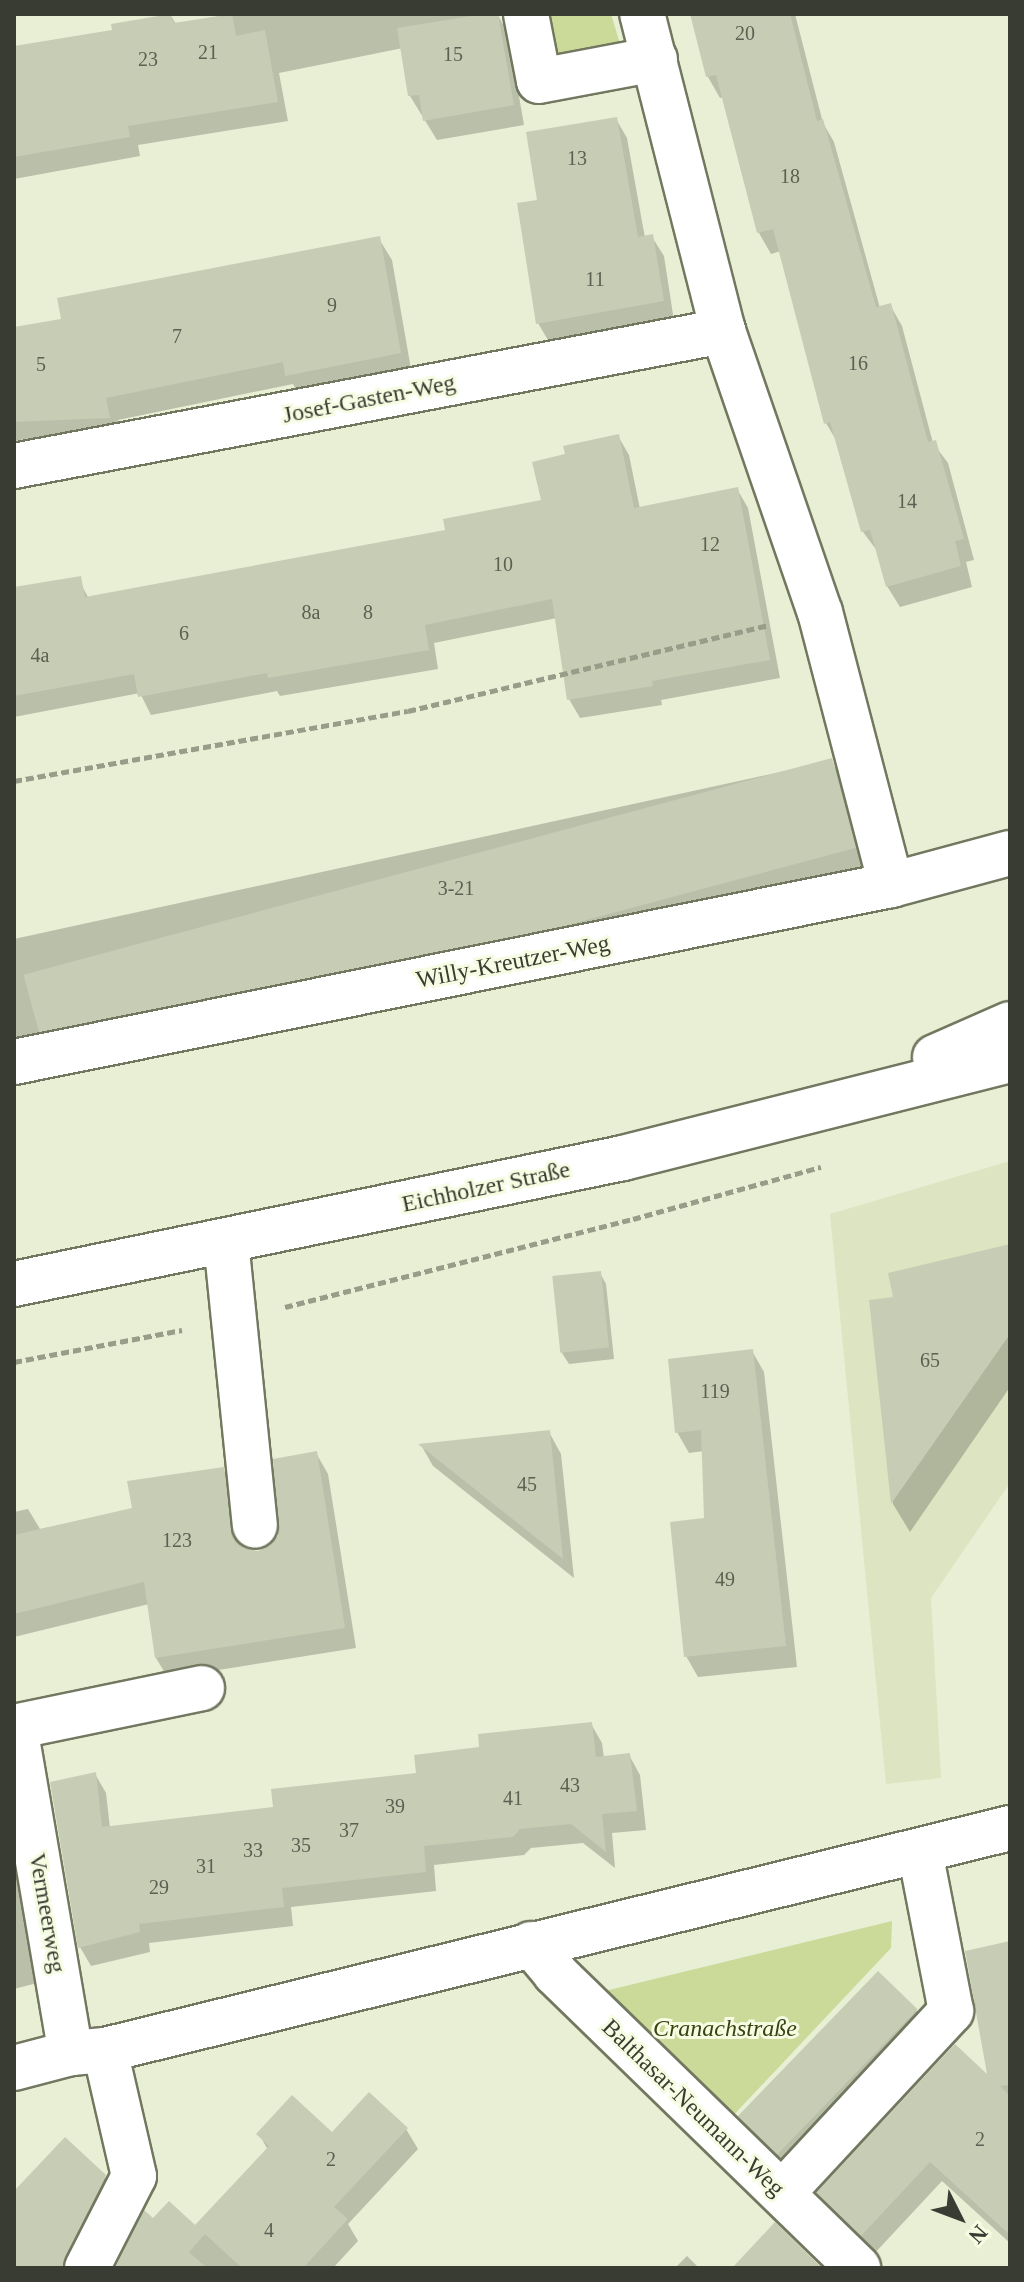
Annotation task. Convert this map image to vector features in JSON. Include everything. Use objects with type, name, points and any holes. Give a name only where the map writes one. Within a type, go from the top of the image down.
[{"type":"street","points":[[526,14],[539,81],[655,59]]},
{"type":"street","points":[[642,14],[723,331],[820,612],[891,885]]},
{"type":"street","name":"Josef-Gasten-Weg","points":[[14,466],[723,331]]},
{"type":"street","name":"Willy-Kreutzer-Weg","points":[[14,1062],[891,885],[1010,853]]},
{"type":"street","name":"Eichholzer Straße","points":[[817,1108],[1010,1024]]},
{"type":"street","name":"Eichholzer Straße","points":[[14,1284],[623,1158],[1010,1060]]},
{"type":"street","points":[[226,1241],[255,1526]]},
{"type":"street","name":"Eichholzer Straße","points":[[14,1258],[152,1254]]},
{"type":"street","name":"Vermeerweg","points":[[87,2268],[134,2176],[88,2052],[15,1727],[202,1688]]},
{"type":"street","points":[[14,2068],[1010,1828]]},
{"type":"street","points":[[796,2178],[951,2011],[920,1852]]},
{"type":"street","name":"Balthasar-Neumann-Weg","points":[[531,1944],[555,1973],[858,2268]]},
{"type":"path","points":[[14,781],[408,711],[820,612]]},
{"type":"path","points":[[14,1362],[235,1320],[633,1219],[829,1165]]},
{"type":"shaded area","points":[[1010,1161],[1010,1483],[931,1598],[941,1778],[886,1784],[830,1214]]},
{"type":"green space","points":[[543,14],[611,14],[621,47],[551,62]]},
{"type":"green space","name":"Cranachstraße","points":[[892,1921],[891,1948],[728,2121],[605,1991]]},
{"type":"building","points":[[170,14],[174,23],[232,14],[236,36],[265,30],[278,102],[128,126],[130,137],[14,157],[14,46],[112,30],[111,24]]},
{"type":"building","points":[[498,14],[514,105],[423,121],[419,95],[408,96],[397,28]]},
{"type":"building","points":[[690,14],[790,14],[817,121],[823,119],[876,307],[891,303],[928,442],[936,440],[964,539],[955,541],[961,566],[886,587],[870,530],[861,532],[830,422],[824,424],[773,229],[757,233],[716,75],[706,77]]},
{"type":"building","points":[[617,117],[638,237],[653,234],[664,301],[536,324],[517,203],[537,200],[526,132]]},
{"type":"building","points":[[380,236],[401,353],[285,376],[283,362],[106,398],[110,418],[14,422],[14,327],[61,319],[57,298]]},
{"type":"building","points":[[619,434],[634,508],[738,487],[770,660],[652,681],[653,686],[567,700],[552,599],[425,625],[429,650],[268,678],[267,673],[138,697],[134,674],[14,696],[14,587],[81,576],[85,597],[445,530],[443,519],[541,500],[532,462],[565,454],[563,446]]},
{"type":"building","points":[[832,758],[856,848],[48,1064],[24,975]]},
{"type":"building","points":[[1010,1244],[1010,1334],[891,1504],[869,1300],[893,1297],[888,1273]]},
{"type":"building","points":[[601,1271],[609,1348],[560,1353],[552,1276]]},
{"type":"building","points":[[753,1349],[786,1646],[684,1657],[670,1522],[704,1518],[701,1430],[675,1433],[668,1359]]},
{"type":"building","points":[[550,1430],[563,1559],[418,1444],[493,1436]]},
{"type":"building","points":[[317,1451],[345,1628],[155,1658],[144,1582],[14,1614],[14,1535],[132,1508],[127,1481],[224,1467],[234,1540],[244,1548],[258,1551],[270,1546],[278,1536],[273,1459]]},
{"type":"building","points":[[592,1722],[596,1757],[630,1753],[637,1811],[602,1814],[606,1852],[571,1824],[520,1829],[513,1837],[424,1846],[426,1872],[282,1888],[284,1907],[139,1924],[140,1932],[78,1948],[50,1782],[96,1772],[102,1827],[273,1807],[271,1789],[416,1773],[414,1755],[479,1747],[478,1734]]},
{"type":"building","points":[[1010,1941],[1010,2085],[1000,2086],[1010,2096],[1010,2235],[930,2162],[861,2236],[816,2193],[955,2044],[987,2074],[965,1951]]},
{"type":"building","points":[[878,1971],[918,2009],[777,2155],[738,2116]]},
{"type":"building","points":[[369,2092],[408,2128],[334,2207],[348,2219],[303,2268],[242,2268],[195,2225],[269,2146],[256,2134],[292,2095],[332,2132]]},
{"type":"building","points":[[65,2137],[106,2175],[62,2268],[14,2268],[14,2191]]},
{"type":"building","points":[[169,2201],[205,2234],[189,2252],[207,2268],[115,2268],[144,2210],[153,2218]]},
{"type":"building","points":[[775,2222],[822,2268],[732,2268]]}]
